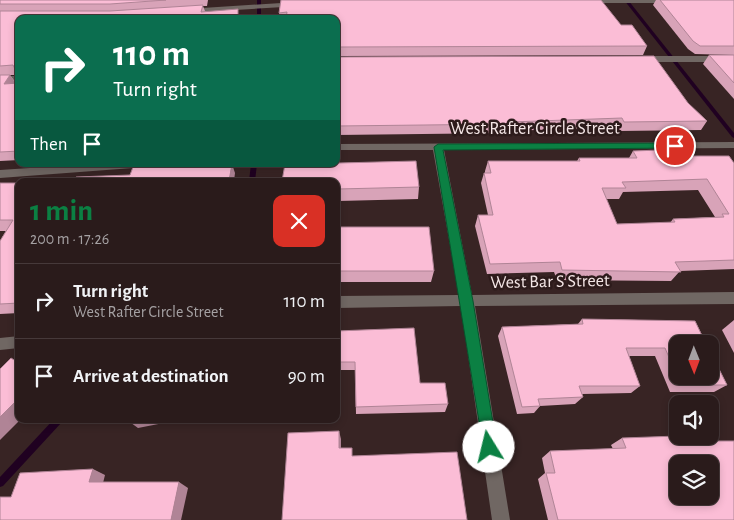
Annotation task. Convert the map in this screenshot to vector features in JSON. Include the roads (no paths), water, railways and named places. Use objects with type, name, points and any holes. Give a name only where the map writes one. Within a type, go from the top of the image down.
[{"type":"street","points":[[575,1],[684,0]]},
{"type":"street","points":[[180,11],[307,4]]},
{"type":"street","points":[[634,59],[734,59]]},
{"type":"street","points":[[0,79],[15,79]]},
{"type":"street","name":"West Rafter Circle Street","points":[[340,147],[734,145]]},
{"type":"street","points":[[438,147],[466,301],[501,520]]},
{"type":"street","points":[[0,174],[93,167]]},
{"type":"street","name":"West Bar S Street","points":[[340,302],[734,298]]},
{"type":"street","points":[[0,344],[15,342]]},
{"type":"waterway","points":[[259,0],[259,15]]},
{"type":"waterway","points":[[626,0],[734,136]]},
{"type":"waterway","points":[[252,178],[254,167]]},
{"type":"waterway","points":[[0,483],[55,423]]}]
